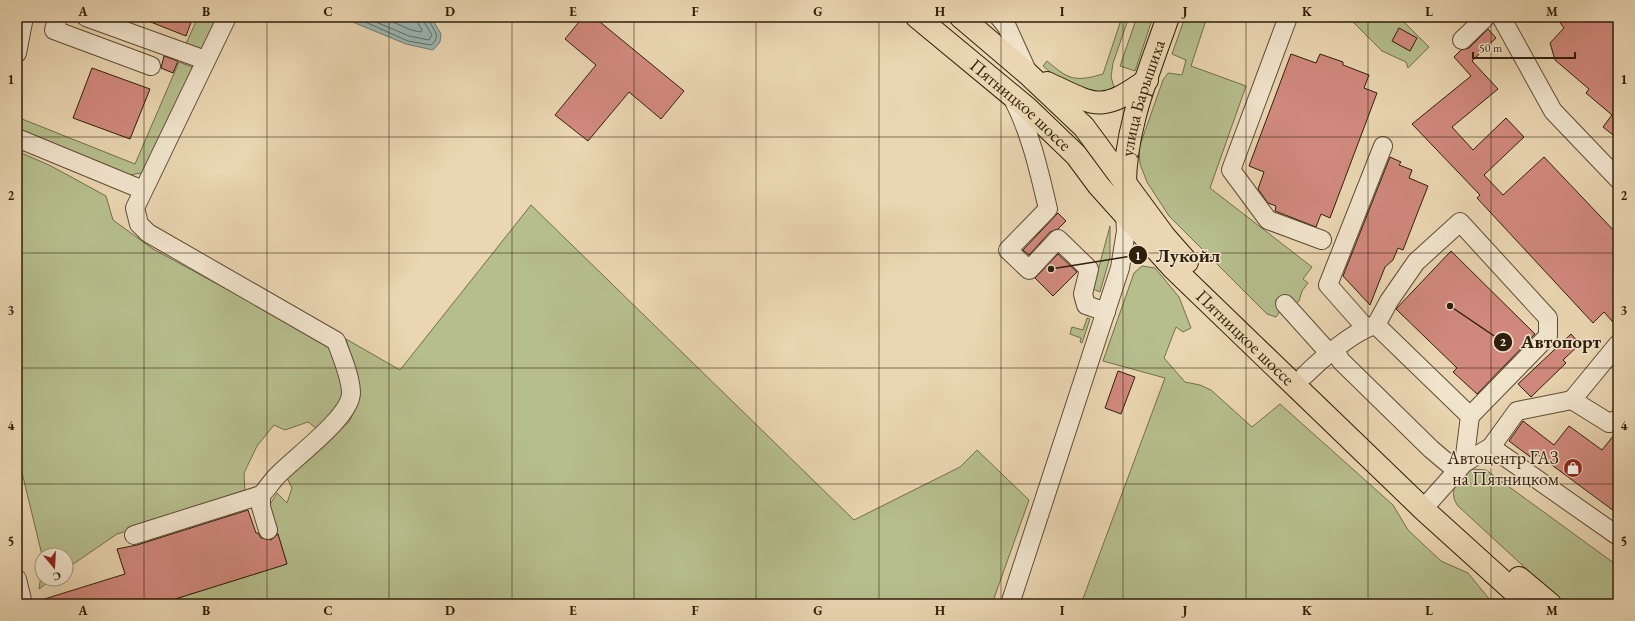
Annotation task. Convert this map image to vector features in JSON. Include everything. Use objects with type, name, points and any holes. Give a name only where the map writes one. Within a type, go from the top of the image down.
[{"type":"main road","name":"Пятницкое шоссе","points":[[917,17],[1009,93],[1076,155],[1099,186],[1125,213],[1172,267],[1428,504],[1484,547],[1550,604]]},
{"type":"main road","name":"Пятницкое шоссе","points":[[961,17],[1028,74],[1084,127],[1122,168],[1165,237],[1186,260],[1304,376],[1428,504],[1528,604]]},
{"type":"main road","name":"улица Барышиха","points":[[1125,213],[1122,168],[1147,80],[1168,17]]},
{"type":"main road","points":[[1028,74],[1093,103],[1118,99],[1147,80]]},
{"type":"main road","points":[[1076,155],[1090,165],[1100,169],[1122,168]]},
{"type":"street","points":[[17,53],[24,17]]},
{"type":"street","points":[[58,17],[54,30],[151,66]]},
{"type":"street","points":[[86,17],[205,60]]},
{"type":"street","points":[[134,535],[261,495],[275,478],[340,417],[348,404],[351,392],[344,363],[336,341],[148,233],[139,224],[135,208],[227,17]]},
{"type":"street","points":[[999,17],[1007,27],[1028,74]]},
{"type":"street","points":[[1288,17],[1231,170],[1268,220],[1322,240]]},
{"type":"street","points":[[1462,40],[1486,17]]},
{"type":"street","points":[[1501,17],[1554,111],[1618,179]]},
{"type":"street","points":[[1009,93],[1023,118],[1032,141],[1048,209],[1008,250],[1029,270],[1058,239],[1089,269],[1083,294],[1086,306],[1106,312]]},
{"type":"street","points":[[17,138],[143,190]]},
{"type":"street","points":[[1383,146],[1328,285],[1470,416]]},
{"type":"street","points":[[1010,604],[1120,268],[1124,248],[1125,213]]},
{"type":"street","points":[[1304,376],[1333,352],[1371,326],[1416,262],[1460,222],[1548,318],[1548,336],[1470,416],[1460,467]]},
{"type":"street","points":[[1285,304],[1431,449],[1460,467]]},
{"type":"street","points":[[1428,504],[1460,467],[1491,446],[1517,411],[1572,400],[1618,344]]},
{"type":"street","points":[[1572,400],[1610,423],[1618,419]]},
{"type":"street","points":[[1491,446],[1618,536]]},
{"type":"street","points":[[261,495],[261,507],[268,530]]},
{"type":"street","points":[[17,578],[23,604]]},
{"type":"green space","points":[[198,17],[213,17],[215,25],[200,52],[185,46]]},
{"type":"green space","points":[[1122,17],[1129,17],[1113,63],[1111,77],[1115,90],[1111,98],[1063,83],[1043,66],[1047,61],[1067,76],[1073,78],[1086,78],[1103,74]]},
{"type":"green space","points":[[1137,17],[1153,17],[1135,71],[1120,66]]},
{"type":"green space","points":[[1185,17],[1207,17],[1191,66],[1246,86],[1210,188],[1312,267],[1303,279],[1308,283],[1302,291],[1299,301],[1291,307],[1283,307],[1276,317],[1267,314],[1169,216],[1147,182],[1140,164],[1139,148],[1163,80],[1168,73],[1182,75],[1186,60],[1172,54]]},
{"type":"green space","points":[[1348,17],[1385,17],[1392,20],[1399,17],[1429,47],[1408,68],[1406,62],[1382,51]]},
{"type":"green space","points":[[179,62],[192,67],[189,85],[149,165],[141,173],[124,176],[17,132],[17,117],[135,164]]},
{"type":"green space","points":[[17,151],[51,166],[106,196],[113,220],[153,249],[327,344],[336,352],[345,386],[336,413],[316,428],[308,422],[285,430],[274,425],[257,446],[244,473],[245,493],[117,534],[74,564],[74,547],[40,547],[17,452]]},
{"type":"green space","points":[[531,205],[854,520],[960,467],[977,450],[1029,500],[992,604],[159,604],[287,564],[269,506],[277,493],[287,503],[292,488],[287,478],[294,469],[349,422],[358,403],[359,384],[346,339],[400,370]]},
{"type":"green space","points":[[1110,226],[1110,257],[1100,292],[1093,289]]},
{"type":"green space","points":[[1142,266],[1155,268],[1179,297],[1191,328],[1183,332],[1176,327],[1164,358],[1185,382],[1200,385],[1211,390],[1252,427],[1280,404],[1393,505],[1408,530],[1441,561],[1468,573],[1490,600],[1496,604],[1081,604],[1165,378],[1103,361],[1134,273]]},
{"type":"green space","points":[[1087,318],[1090,319],[1082,343],[1080,342],[1081,338],[1070,334],[1072,327],[1083,330]]},
{"type":"green space","points":[[1472,469],[1486,470],[1618,566],[1618,604],[1567,604],[1547,588],[1458,506],[1454,495],[1456,484],[1462,476]]},
{"type":"water","points":[[347,17],[431,17],[441,34],[440,42],[433,50],[406,44],[355,23]]},
{"type":"building","points":[[138,17],[193,17],[186,36]]},
{"type":"building","points":[[583,17],[594,17],[684,91],[661,119],[629,92],[588,141],[555,115],[596,65],[565,39]]},
{"type":"building","points":[[1556,17],[1618,17],[1618,139],[1603,127],[1612,115],[1586,93],[1589,89],[1555,60],[1550,43],[1564,28]]},
{"type":"building","points":[[1399,28],[1417,38],[1410,51],[1392,41]]},
{"type":"building","points":[[1488,29],[1496,38],[1472,61],[1498,89],[1452,127],[1473,150],[1506,118],[1524,137],[1484,175],[1503,195],[1544,157],[1618,235],[1618,328],[1604,312],[1593,323],[1477,198],[1480,195],[1412,124],[1471,76],[1454,57],[1461,50],[1469,48]]},
{"type":"building","points":[[1291,54],[1316,63],[1320,54],[1343,62],[1343,65],[1369,75],[1364,88],[1377,93],[1330,218],[1321,214],[1316,227],[1275,211],[1276,206],[1268,203],[1258,189],[1264,172],[1249,166]]},
{"type":"building","points":[[164,56],[178,61],[173,73],[161,68]]},
{"type":"building","points":[[92,68],[150,89],[130,139],[73,118]]},
{"type":"building","points":[[1390,157],[1401,162],[1399,165],[1412,170],[1409,178],[1428,186],[1403,250],[1398,248],[1393,260],[1385,267],[1370,305],[1343,276]]},
{"type":"building","points":[[1058,213],[1066,221],[1058,229],[1050,232],[1029,255],[1023,250]]},
{"type":"building","points":[[1451,251],[1535,334],[1477,394],[1453,372],[1457,368],[1396,309]]},
{"type":"building","points":[[1058,254],[1077,272],[1053,296],[1035,278]]},
{"type":"building","points":[[1571,334],[1580,344],[1563,360],[1566,363],[1531,397],[1518,384]]},
{"type":"building","points":[[1118,371],[1135,377],[1121,414],[1105,408]]},
{"type":"building","points":[[1523,421],[1554,445],[1569,426],[1602,450],[1618,430],[1618,514],[1537,454],[1533,459],[1509,441]]},
{"type":"building","points":[[248,510],[256,533],[258,533],[261,538],[271,540],[278,534],[287,564],[159,604],[38,604],[38,601],[125,574],[117,549],[137,545]]},
{"type":"place","name":"Лукойл","points":[[1051,269]]},
{"type":"place","name":"Автопорт","points":[[1450,306]]},
{"type":"place","name":"Автоцентр ГАЗ на Пятницком","points":[[1573,468]]}]
